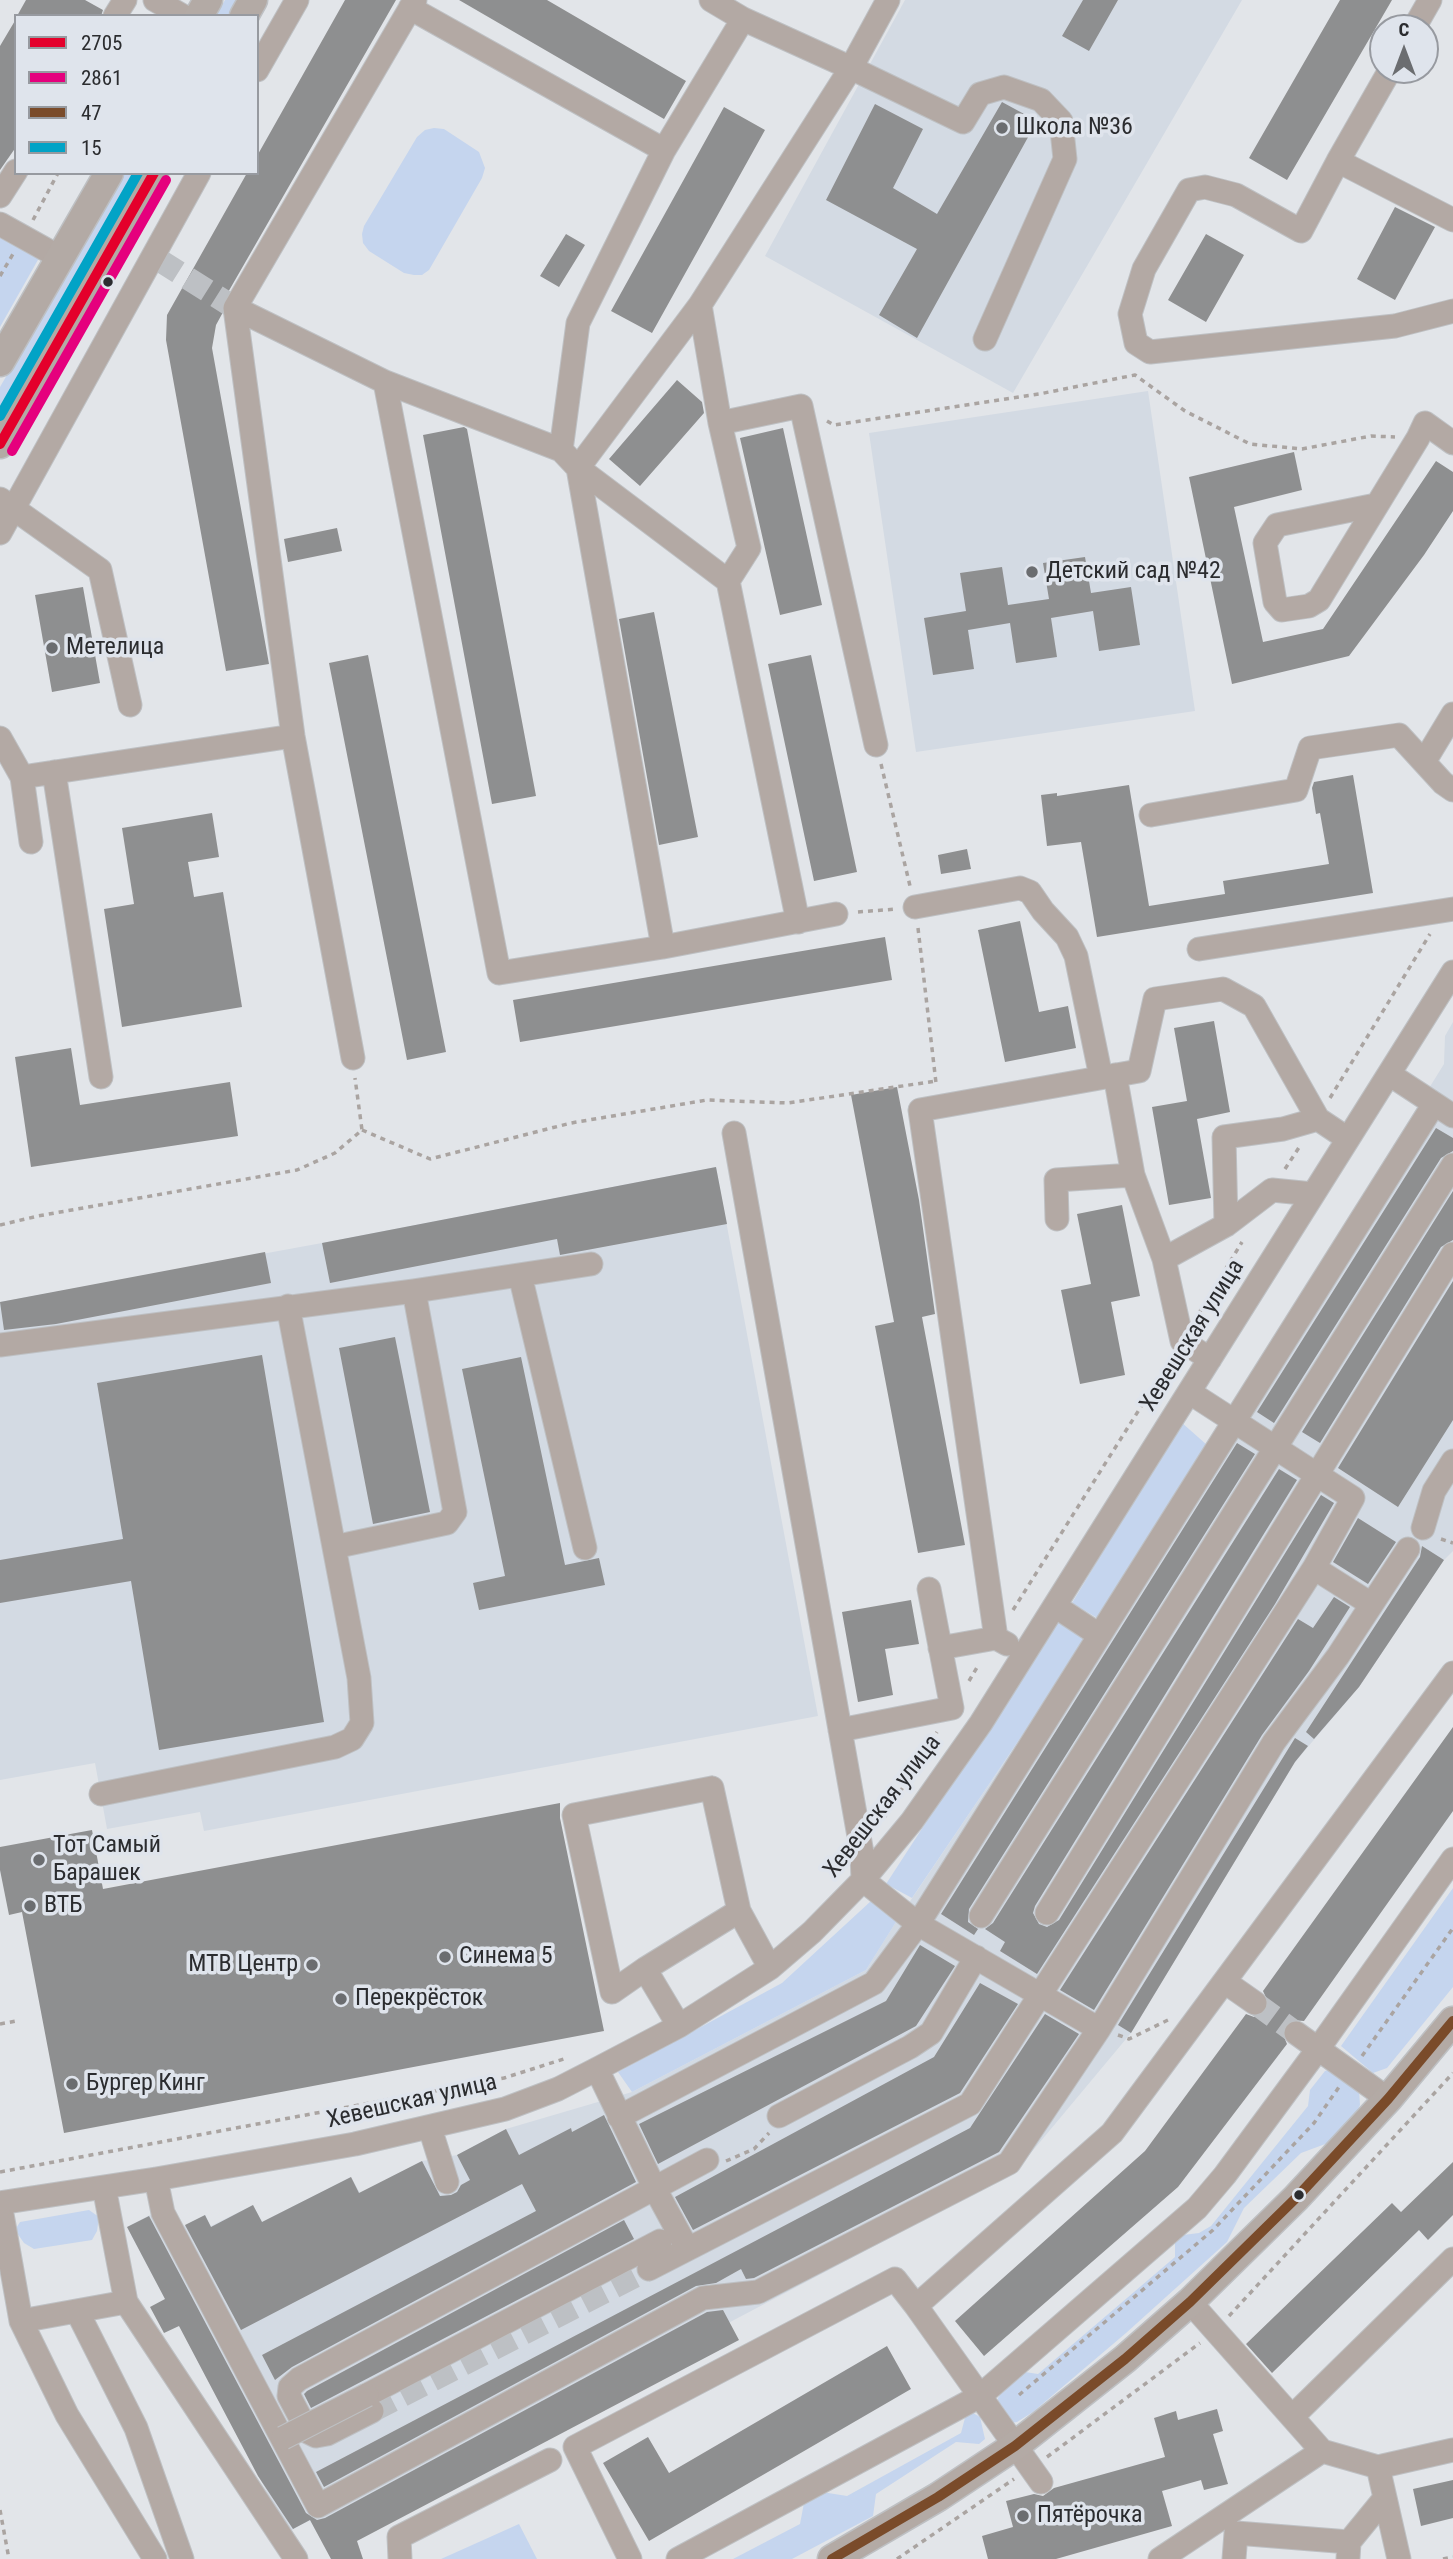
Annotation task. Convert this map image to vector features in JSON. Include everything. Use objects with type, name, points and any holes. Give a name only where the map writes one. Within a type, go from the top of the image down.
[{"type":"main road","points":[[0,362],[108,175]]},
{"type":"main road","points":[[0,444],[153,175]]},
{"type":"main road","points":[[832,2559],[937,2497],[1015,2446],[1125,2359],[1190,2302],[1296,2198],[1388,2099],[1453,2021]]},
{"type":"street","points":[[155,0],[180,14]]},
{"type":"street","points":[[259,66],[297,0]]},
{"type":"street","points":[[711,0],[743,19],[963,122],[979,94],[1004,87],[1041,100],[1061,121],[1065,159],[985,339]]},
{"type":"street","points":[[663,947],[578,468],[700,305],[851,68],[888,0]]},
{"type":"street","points":[[353,1058],[293,736],[235,308],[413,4],[664,150]]},
{"type":"street","points":[[561,450],[578,323],[664,150],[743,19]]},
{"type":"street","points":[[1382,84],[1301,231],[1237,195],[1205,187],[1189,190],[1144,269],[1130,314],[1136,343],[1150,352],[1395,326],[1453,311]]},
{"type":"street","points":[[1338,161],[1453,220]]},
{"type":"street","points":[[0,196],[14,174]]},
{"type":"street","points":[[0,533],[7,504],[156,258],[198,175]]},
{"type":"street","points":[[0,224],[61,258]]},
{"type":"street","points":[[700,305],[720,423],[749,548],[728,581]]},
{"type":"street","points":[[235,308],[385,382],[561,450],[578,468],[728,581],[798,922]]},
{"type":"street","points":[[385,382],[499,973],[663,947],[836,914]]},
{"type":"street","points":[[720,423],[801,406],[876,745]]},
{"type":"street","points":[[1376,505],[1277,525],[1265,543],[1275,601],[1282,610],[1309,606],[1319,600],[1418,438],[1425,423],[1453,443]]},
{"type":"street","points":[[7,504],[100,570],[130,705]]},
{"type":"street","points":[[1424,762],[1453,714]]},
{"type":"street","points":[[1151,815],[1296,790],[1310,748],[1399,735],[1443,783],[1453,790]]},
{"type":"street","points":[[22,778],[293,736]]},
{"type":"street","points":[[0,738],[22,778],[32,842]]},
{"type":"street","points":[[54,772],[102,1077]]},
{"type":"street","points":[[915,907],[1020,888],[1030,892],[1067,937],[1076,956],[1133,1175],[1164,1259],[1182,1341],[1210,1359]]},
{"type":"street","points":[[1199,949],[1453,909]]},
{"type":"street","name":"Хевешская улица","points":[[0,2203],[355,2144],[505,2109],[558,2089],[679,2026],[770,1968],[812,1932],[863,1880],[912,1822],[981,1723],[1453,972]]},
{"type":"street","points":[[996,1637],[920,1110],[1139,1071],[1155,999],[1223,989],[1254,1006],[1318,1119],[1348,1139]]},
{"type":"street","points":[[619,2118],[874,1983],[918,1924],[1236,1421],[1443,1110],[1389,1074]]},
{"type":"street","points":[[1226,1225],[1224,1138],[1283,1129],[1318,1119]]},
{"type":"street","points":[[734,1133],[862,1853],[863,1880],[918,1924],[1099,2029]]},
{"type":"street","points":[[981,1916],[1453,1166]]},
{"type":"street","points":[[1057,1219],[1056,1180],[1133,1175]]},
{"type":"street","points":[[1164,1259],[1226,1225],[1272,1190],[1313,1194]]},
{"type":"street","points":[[1047,1913],[1453,1254]]},
{"type":"street","points":[[0,1345],[414,1291],[591,1264]]},
{"type":"street","points":[[520,1275],[585,1549]]},
{"type":"street","points":[[334,1548],[447,1523],[455,1512],[414,1291]]},
{"type":"street","points":[[101,1794],[335,1747],[352,1739],[362,1723],[359,1678],[288,1306]]},
{"type":"street","points":[[649,2269],[970,2104],[1314,1568],[1353,1498],[1189,1392]]},
{"type":"street","points":[[1423,1528],[1434,1492],[1453,1461]]},
{"type":"street","points":[[156,2179],[163,2213],[318,2505],[703,2298],[758,2292],[1009,2163],[1099,2029],[1274,1741],[1338,1656],[1408,1549]]},
{"type":"street","points":[[1314,1568],[1371,1604]]},
{"type":"street","points":[[929,1589],[952,1708]]},
{"type":"street","points":[[1055,1606],[1099,1635]]},
{"type":"street","points":[[940,1648],[996,1637],[1024,1656]]},
{"type":"street","points":[[916,2306],[1112,2133],[1453,1673]]},
{"type":"street","points":[[840,1730],[952,1708],[981,1723]]},
{"type":"street","points":[[739,1911],[612,1992],[574,1815],[712,1788],[739,1911],[770,1968]]},
{"type":"street","points":[[678,2559],[980,2396],[1197,2208],[1225,2175],[1318,2049],[1453,1859]]},
{"type":"street","points":[[779,2116],[910,2047],[930,2033],[976,1958]]},
{"type":"street","points":[[645,1969],[679,2026]]},
{"type":"street","points":[[1225,1982],[1255,2003]]},
{"type":"street","points":[[1296,2033],[1388,2099]]},
{"type":"street","points":[[597,2069],[619,2118],[687,2248]]},
{"type":"street","points":[[430,2127],[447,2182]]},
{"type":"street","points":[[660,2241],[370,2403],[327,2434],[316,2436],[308,2432],[289,2396],[290,2387],[299,2379],[707,2160]]},
{"type":"street","points":[[104,2187],[125,2302],[296,2559]]},
{"type":"street","points":[[0,2203],[21,2320],[67,2416],[155,2559]]},
{"type":"street","points":[[1292,2417],[1453,2259]]},
{"type":"street","points":[[630,2559],[575,2448],[895,2279],[1041,2482]]},
{"type":"street","points":[[21,2320],[125,2302]]},
{"type":"street","points":[[1190,2302],[1322,2451],[1378,2467],[1453,2450]]},
{"type":"street","points":[[77,2311],[136,2428],[182,2559]]},
{"type":"street","points":[[283,2438],[370,2403]]},
{"type":"street","points":[[1160,2559],[1230,2525],[1322,2451]]},
{"type":"street","points":[[400,2559],[399,2537],[550,2460]]},
{"type":"street","points":[[1378,2467],[1399,2559]]},
{"type":"street","points":[[1230,2525],[1349,2551],[1385,2498]]},
{"type":"street","points":[[1230,2525],[1234,2559]]},
{"type":"path","points":[[33,220],[57,175]]},
{"type":"path","points":[[0,276],[14,252]]},
{"type":"path","points":[[801,406],[834,425],[1039,394],[1135,375],[1185,411],[1250,444],[1302,449],[1371,436],[1418,438]]},
{"type":"path","points":[[836,914],[915,907]]},
{"type":"path","points":[[353,1058],[362,1130]]},
{"type":"path","points":[[362,1130],[430,1159],[571,1123],[707,1100],[788,1103],[936,1082]]},
{"type":"path","points":[[0,1225],[297,1170],[335,1153],[362,1130]]},
{"type":"path","points":[[1099,2029],[1129,2039],[1177,2016]]},
{"type":"path","points":[[0,2025],[16,2021]]},
{"type":"path","points":[[707,2160],[719,2163],[732,2160],[754,2149],[767,2137],[779,2116]]},
{"type":"path","points":[[0,2510],[9,2559]]},
{"type":"path","points":[[1443,2559],[1453,2557]]},
{"type":"shaded area","points":[[225,0],[238,0],[230,14],[217,14]]},
{"type":"shaded area","name":"Школа №36","points":[[905,0],[1242,0],[1013,393],[765,256]]},
{"type":"shaded area","points":[[444,129],[479,152],[485,168],[482,178],[429,270],[422,275],[414,275],[404,273],[369,251],[363,243],[362,234],[364,226],[417,137],[425,130]]},
{"type":"shaded area","points":[[123,175],[137,175],[0,410],[0,387]]},
{"type":"shaded area","points":[[0,234],[39,258],[0,327]]},
{"type":"shaded area","name":"Детский сад №42","points":[[1148,391],[1195,711],[916,752],[869,433]]},
{"type":"shaded area","points":[[1453,1022],[1453,1551],[1444,1560],[1359,1687],[1295,1762],[1131,2033],[1015,2172],[320,2538],[310,2520],[288,2532],[127,2227],[150,2215],[183,2227],[205,2215],[211,2226],[253,2205],[262,2222],[351,2177],[360,2193],[422,2161],[457,2155],[506,2129],[632,2092],[866,1970],[1088,1638],[1444,1064],[1445,1036]]},
{"type":"shaded area","points":[[716,1167],[818,1716],[204,1831],[200,1812],[107,1829],[95,1763],[0,1780],[0,1302]]},
{"type":"shaded area","points":[[1181,1422],[1207,1445],[1099,1619],[1072,1603]]},
{"type":"shaded area","points":[[1057,1621],[1088,1638],[912,1898],[886,1884]]},
{"type":"shaded area","points":[[1453,1888],[1453,1987],[1387,2068],[1373,2073],[1341,2046]]},
{"type":"shaded area","points":[[871,1901],[896,1922],[866,1970],[632,2092],[618,2072],[782,1983]]},
{"type":"shaded area","points":[[1332,2069],[1359,2090],[1360,2105],[1357,2112],[1328,2143],[1301,2153],[1244,2208],[1227,2242],[1126,2333],[1033,2412],[1011,2423],[998,2406],[1001,2393],[1025,2372],[1038,2374],[1175,2257],[1175,2242],[1183,2235],[1199,2233],[1211,2226],[1308,2106],[1310,2090],[1325,2071]]},
{"type":"shaded area","points":[[89,2210],[99,2217],[97,2231],[92,2240],[34,2249],[24,2243],[15,2230],[20,2222]]},
{"type":"shaded area","points":[[973,2413],[980,2417],[985,2439],[979,2444],[956,2442],[876,2494],[873,2516],[792,2559],[733,2559],[800,2524],[804,2503],[822,2492],[847,2496],[961,2433],[966,2414]]},
{"type":"shaded area","points":[[519,2524],[537,2559],[441,2559]]},
{"type":"building","points":[[26,0],[85,0],[103,10],[102,14],[18,14]]},
{"type":"building","points":[[345,0],[396,0],[223,301],[222,314],[216,325],[212,348],[269,664],[226,671],[166,340],[167,315],[246,175],[259,175],[259,152]]},
{"type":"building","points":[[459,0],[547,0],[686,81],[664,119]]},
{"type":"building","points":[[1083,0],[1118,0],[1089,51],[1062,36]]},
{"type":"building","points":[[1340,0],[1392,0],[1384,14],[1369,14],[1369,39],[1287,180],[1249,158]]},
{"type":"building","points":[[14,22],[14,150],[0,170],[0,46]]},
{"type":"building","points":[[1002,102],[1037,121],[917,338],[879,315],[917,249],[826,200],[875,104],[923,129],[893,188],[937,214]]},
{"type":"building","points":[[724,107],[765,130],[652,333],[611,311]]},
{"type":"building","points":[[1395,207],[1435,227],[1395,300],[1357,279]]},
{"type":"building","points":[[566,234],[585,245],[559,287],[540,276]]},
{"type":"building","points":[[1206,234],[1244,255],[1206,322],[1168,300]]},
{"type":"building","points":[[677,380],[702,402],[704,413],[640,486],[609,459]]},
{"type":"building","points":[[464,427],[467,429],[536,796],[492,804],[423,435]]},
{"type":"building","points":[[783,428],[822,605],[780,615],[740,438]]},
{"type":"building","points":[[1294,452],[1302,490],[1234,507],[1263,642],[1323,629],[1436,461],[1453,472],[1453,511],[1349,656],[1232,684],[1189,477]]},
{"type":"building","points":[[337,528],[342,551],[288,562],[284,539]]},
{"type":"building","points":[[1085,557],[1091,593],[1131,587],[1140,645],[1099,651],[1093,611],[1051,618],[1057,657],[1016,663],[1010,623],[968,630],[974,669],[933,675],[924,618],[966,611],[960,573],[1002,567],[1008,605],[1049,599],[1043,563]]},
{"type":"building","points":[[83,587],[100,683],[52,692],[35,595]]},
{"type":"building","points":[[654,612],[698,837],[659,845],[619,619]]},
{"type":"building","points":[[368,655],[446,1052],[407,1060],[329,663]]},
{"type":"building","points":[[811,655],[857,872],[814,881],[768,664]]},
{"type":"building","points":[[1353,775],[1373,893],[1097,937],[1081,842],[1047,846],[1041,795],[1057,793],[1057,796],[1129,785],[1149,906],[1225,894],[1223,881],[1329,864],[1320,813],[1316,814],[1312,788],[1314,782]]},
{"type":"building","points":[[212,813],[219,857],[188,862],[194,897],[223,892],[242,1007],[122,1027],[104,909],[134,904],[122,828]]},
{"type":"building","points":[[967,849],[971,869],[941,874],[938,855]]},
{"type":"building","points":[[1020,921],[1039,1012],[1068,1006],[1076,1048],[1005,1062],[978,930]]},
{"type":"building","points":[[885,937],[892,980],[520,1042],[513,1000]]},
{"type":"building","points":[[1214,1021],[1230,1112],[1197,1119],[1211,1198],[1169,1205],[1152,1107],[1187,1101],[1174,1028]]},
{"type":"building","points":[[71,1048],[80,1105],[230,1082],[238,1136],[31,1167],[15,1057]]},
{"type":"building","points":[[897,1087],[919,1200],[935,1314],[922,1317],[965,1545],[918,1553],[875,1326],[894,1322],[851,1095]]},
{"type":"building","points":[[1436,1128],[1453,1138],[1453,1151],[1441,1158],[1274,1423],[1257,1412]]},
{"type":"building","points":[[716,1167],[727,1224],[560,1255],[557,1239],[330,1283],[322,1243]]},
{"type":"building","points":[[1453,1191],[1453,1240],[1441,1247],[1320,1443],[1302,1432]]},
{"type":"building","points":[[1122,1205],[1140,1296],[1111,1302],[1125,1375],[1080,1384],[1061,1290],[1091,1284],[1077,1214]]},
{"type":"building","points":[[265,1252],[271,1283],[56,1324],[4,1330],[0,1302]]},
{"type":"building","points":[[1453,1281],[1453,1420],[1398,1507],[1338,1468]]},
{"type":"building","points":[[395,1337],[430,1512],[373,1524],[339,1348]]},
{"type":"building","points":[[262,1355],[324,1722],[159,1750],[131,1581],[0,1603],[0,1560],[123,1539],[97,1383]]},
{"type":"building","points":[[521,1357],[565,1565],[599,1558],[605,1585],[479,1610],[473,1583],[505,1576],[462,1369]]},
{"type":"building","points":[[1237,1443],[1255,1454],[969,1909],[968,1922],[978,1929],[974,1935],[941,1914]]},
{"type":"building","points":[[1279,1469],[1297,1480],[1035,1906],[1033,1913],[1039,1924],[1047,1927],[1059,1920],[1321,1495],[1334,1503],[1275,1604],[1037,1974],[1000,1951],[1005,1942],[985,1929],[993,1923]]},
{"type":"building","points":[[1358,1518],[1396,1542],[1368,1584],[1333,1562]]},
{"type":"building","points":[[1422,1546],[1444,1560],[1359,1687],[1314,1739],[1306,1732],[1420,1557]]},
{"type":"building","points":[[1334,1597],[1350,1607],[1309,1671],[1262,1735],[1094,2010],[1060,1990],[1298,1619],[1313,1628]]},
{"type":"building","points":[[911,1600],[919,1644],[885,1649],[893,1695],[858,1702],[842,1612]]},
{"type":"building","points":[[1453,1727],[1453,1811],[1304,2021],[1291,2020],[1284,2025],[1282,2032],[1287,2044],[1178,2187],[984,2356],[955,2321],[1145,2151],[1246,2014],[1254,2017],[1266,2012],[1269,2004],[1263,1991]]},
{"type":"building","points":[[1295,1738],[1308,1746],[1295,1762],[1131,2033],[1118,2025]]},
{"type":"building","name":"МТВ Центр","points":[[560,1803],[560,1818],[604,2031],[64,2133],[22,1912],[9,1915],[0,1870],[0,1847],[92,1830],[103,1889]]},
{"type":"building","points":[[920,1945],[955,1966],[916,2026],[658,2164],[639,2124],[886,2001]]},
{"type":"building","points":[[980,1983],[1018,2004],[960,2093],[693,2230],[675,2197],[934,2057]]},
{"type":"building","points":[[1045,2014],[1079,2034],[999,2152],[754,2278],[746,2279],[741,2269],[716,2283],[696,2286],[324,2487],[316,2472],[970,2128]]},
{"type":"building","points":[[604,2115],[636,2182],[292,2367],[275,2380],[262,2355],[536,2211],[522,2184],[241,2330],[185,2225],[205,2215],[211,2227],[253,2205],[262,2222],[351,2177],[359,2193],[422,2161],[440,2196],[451,2195],[470,2180],[457,2155],[506,2129],[519,2155],[571,2128],[572,2132]]},
{"type":"building","points":[[1453,2162],[1453,2215],[1428,2240],[1419,2230],[1272,2373],[1246,2344],[1392,2203],[1401,2212]]},
{"type":"building","points":[[149,2216],[306,2513],[317,2520],[707,2312],[723,2310],[739,2340],[357,2541],[363,2559],[331,2559],[310,2520],[293,2529],[258,2476],[179,2326],[164,2333],[150,2307],[165,2299],[127,2227]]},
{"type":"building","points":[[624,2220],[634,2239],[311,2408],[304,2394],[307,2391]]},
{"type":"building","points":[[887,2346],[911,2389],[649,2541],[603,2463],[648,2437],[669,2473]]},
{"type":"building","points":[[1217,2409],[1223,2431],[1213,2434],[1228,2484],[1204,2490],[1201,2480],[1162,2491],[1172,2526],[1056,2559],[988,2559],[982,2536],[1013,2527],[1006,2501],[1034,2494],[1043,2496],[1054,2488],[1165,2457],[1154,2418],[1176,2411],[1178,2420]]},
{"type":"building","points":[[1453,2480],[1453,2518],[1421,2526],[1413,2489]]},
{"type":"tunnel","points":[[159,260],[235,308]]},
{"type":"tunnel","points":[[1255,2003],[1296,2033]]},
{"type":"tunnel","points":[[372,2411],[649,2269]]},
{"type":"transit line","name":"15","points":[[0,416],[137,175]]},
{"type":"transit line","name":"2705","points":[[0,444],[153,175]]},
{"type":"transit line","name":"2861","points":[[12,451],[166,180]]},
{"type":"transit line","name":"47","points":[[832,2559],[938,2497],[1015,2446],[1125,2359],[1190,2302],[1296,2198],[1388,2099],[1453,2021]]},
{"type":"place","name":"Школа №36","points":[[1002,128]]},
{"type":"place","name":"Детский сад №42","points":[[1032,572]]},
{"type":"place","name":"Метелица","points":[[52,648]]},
{"type":"place","name":"Тот Самый Барашек","points":[[39,1860]]},
{"type":"place","name":"ВТБ","points":[[30,1906]]},
{"type":"place","name":"Синема 5","points":[[445,1957]]},
{"type":"place","name":"МТВ Центр","points":[[312,1965]]},
{"type":"place","name":"Перекрёсток","points":[[341,1999]]},
{"type":"place","name":"Бургер Кинг","points":[[72,2084]]},
{"type":"place","name":"Пятёрочка","points":[[1023,2516]]}]
